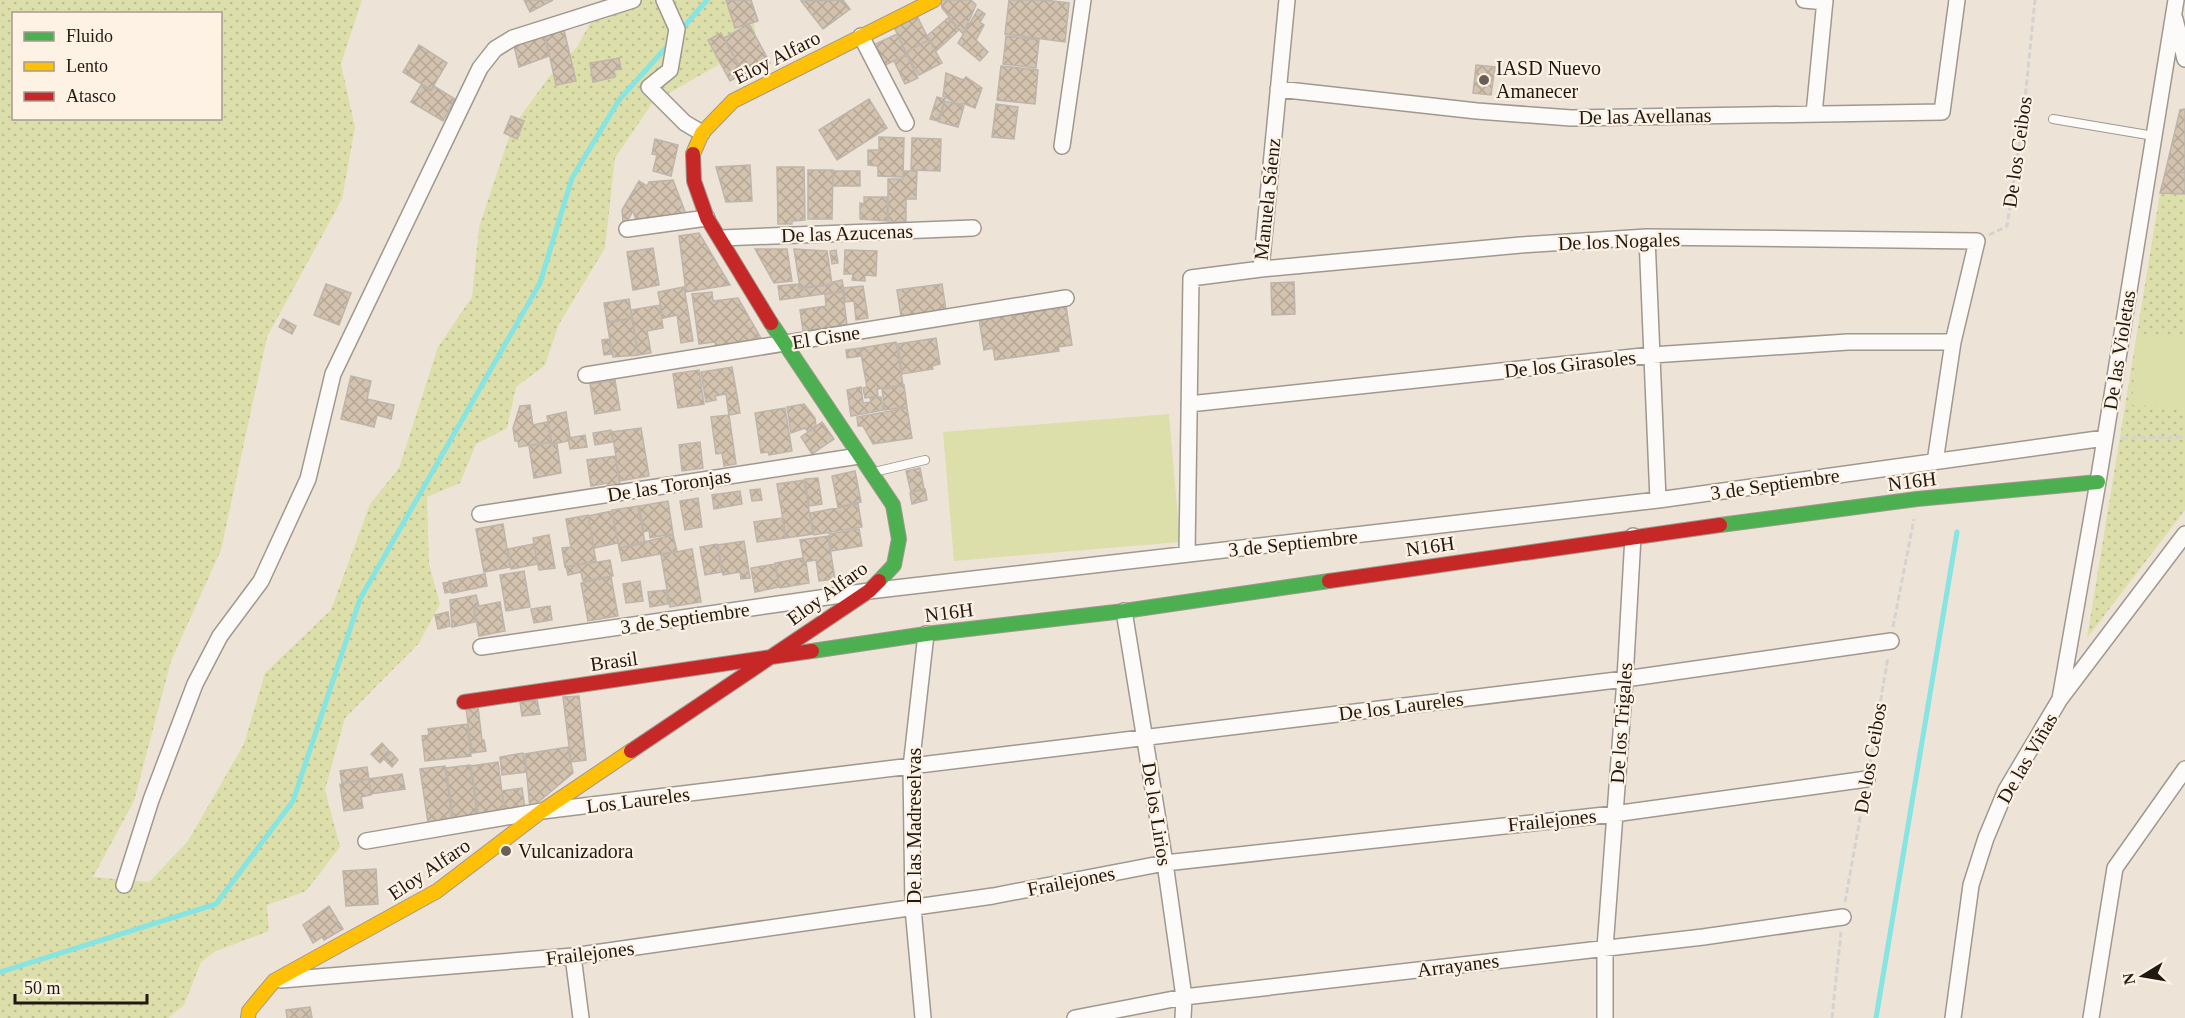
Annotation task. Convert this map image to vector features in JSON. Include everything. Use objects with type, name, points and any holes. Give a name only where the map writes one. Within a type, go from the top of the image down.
[{"type":"street","points":[[124,885],[151,800],[195,684],[220,636],[261,581],[308,479],[333,374],[480,68],[495,49],[513,38],[633,0]]},
{"type":"street","points":[[664,0],[677,29],[670,70],[650,87],[685,123],[702,133]]},
{"type":"street","name":"Eloy Alfaro","points":[[246,1016],[274,981],[437,891],[542,811],[869,591],[894,565],[899,539],[893,505],[784,344],[707,218],[694,181],[693,153],[702,133],[733,101],[934,0]]},
{"type":"street","points":[[1062,146],[1083,0]]},
{"type":"street","name":"Manuela Sáenz","points":[[1187,554],[1191,278],[1261,269],[1287,0]]},
{"type":"street","points":[[1804,0],[1825,1],[1814,114]]},
{"type":"street","name":"De las Avellanas","points":[[1278,89],[1477,111],[1571,118],[1942,112],[1957,0]]},
{"type":"street","points":[[2174,6],[2185,59]]},
{"type":"street","name":"De las Violetas","points":[[2061,699],[2174,6]]},
{"type":"street","points":[[861,36],[906,123]]},
{"type":"street","points":[[627,229],[707,218]]},
{"type":"street","name":"De las Azucenas","points":[[721,238],[974,228]]},
{"type":"street","points":[[1647,237],[1658,500]]},
{"type":"street","name":"De los Nogales","points":[[1261,269],[1521,245],[1647,237],[1977,241]]},
{"type":"street","points":[[1935,462],[1953,342],[1977,241]]},
{"type":"street","name":"El Cisne","points":[[586,375],[1066,298]]},
{"type":"street","name":"De los Girasoles","points":[[1189,404],[1652,355],[1848,342],[1953,342]]},
{"type":"street","name":"3 de Septiembre","points":[[480,647],[869,591],[1658,500],[2105,438]]},
{"type":"street","name":"De las Toronjas","points":[[480,514],[859,456]]},
{"type":"street","name":"N16H","points":[[770,658],[926,634],[1124,611],[1633,536],[1917,499],[2098,482]]},
{"type":"street","name":"De las Viñas","points":[[1953,1018],[1971,885],[1986,838],[2006,790],[2061,699],[2185,534]]},
{"type":"street","name":"De los Trigales","points":[[1605,1018],[1605,948],[1633,536]]},
{"type":"street","name":"De los Lirios","points":[[1124,611],[1165,863],[1184,997],[1184,1018]]},
{"type":"street","name":"De las Madreselvas","points":[[923,1018],[913,908],[911,767],[926,634]]},
{"type":"street","name":"De los Laureles","points":[[911,767],[1625,679],[1891,641]]},
{"type":"street","name":"Brasil","points":[[464,702],[770,658]]},
{"type":"street","name":"Los Laureles","points":[[366,841],[542,811],[911,767]]},
{"type":"street","points":[[2091,1018],[2115,868],[2185,769]]},
{"type":"street","name":"Frailejones","points":[[274,981],[573,956],[993,896],[1165,863],[1614,814],[1867,779]]},
{"type":"street","name":"Arrayanes","points":[[1075,1018],[1184,997],[1605,948],[1843,917]]},
{"type":"street","points":[[573,956],[581,1018]]},
{"type":"lane","points":[[2053,119],[2154,136]]},
{"type":"lane","points":[[871,473],[925,460]]},
{"type":"path","name":"De los Ceibos","points":[[1977,241],[2007,226],[2023,119],[2035,0]]},
{"type":"path","points":[[2105,438],[2185,437]]},
{"type":"path","name":"De los Ceibos","points":[[1832,1018],[1843,917],[1917,499]]},
{"type":"green space","points":[[0,0],[362,0],[341,64],[355,127],[342,199],[267,337],[221,550],[171,661],[134,801],[93,877],[149,882],[188,841],[244,744],[265,673],[331,610],[370,504],[399,468],[438,347],[472,297],[479,227],[512,128],[549,77],[577,47],[603,0],[750,0],[757,43],[653,102],[615,158],[605,248],[559,324],[545,365],[516,387],[507,428],[476,444],[460,483],[427,497],[429,564],[440,604],[419,643],[345,718],[325,790],[340,847],[306,891],[267,905],[269,931],[216,951],[201,962],[184,1005],[168,1018],[0,1018]]},
{"type":"green space","points":[[2160,193],[2185,194],[2185,510],[2087,638]]},
{"type":"green space","points":[[2137,334],[2185,336],[2185,407],[2132,405]]},
{"type":"green space","points":[[1169,414],[1180,542],[954,561],[943,432]]},
{"type":"building","points":[[524,0],[553,0],[530,12]]},
{"type":"building","points":[[726,0],[751,0],[758,21],[735,28]]},
{"type":"building","points":[[843,0],[850,9],[823,29],[801,1]]},
{"type":"building","points":[[941,0],[971,0],[976,5],[963,34],[942,8]]},
{"type":"building","points":[[1009,0],[1069,3],[1065,42],[1005,34]]},
{"type":"building","points":[[978,9],[985,14],[980,22],[984,25],[976,40],[988,52],[980,61],[958,43]]},
{"type":"building","points":[[917,16],[929,40],[906,52],[894,27]]},
{"type":"building","points":[[948,18],[959,30],[936,51],[927,36]]},
{"type":"building","points":[[749,24],[770,63],[745,76],[724,38]]},
{"type":"building","points":[[564,30],[576,81],[556,85],[545,35]]},
{"type":"building","points":[[721,33],[743,74],[730,81],[708,40]]},
{"type":"building","points":[[897,34],[907,55],[881,67],[871,46]]},
{"type":"building","points":[[544,35],[549,56],[519,67],[514,46]]},
{"type":"building","points":[[1006,36],[1039,40],[1036,68],[1003,64]]},
{"type":"building","points":[[929,40],[942,63],[919,75],[906,52]]},
{"type":"building","points":[[419,45],[447,63],[431,90],[403,72]]},
{"type":"building","points":[[907,55],[918,78],[905,84],[894,61]]},
{"type":"building","points":[[619,58],[621,69],[614,70],[615,77],[593,82],[590,63]]},
{"type":"building","name":"IASD Nuevo Amanecer","points":[[1476,65],[1495,67],[1491,95],[1473,93]]},
{"type":"building","points":[[1001,66],[1038,70],[1035,104],[997,100]]},
{"type":"building","points":[[946,73],[963,80],[966,77],[982,88],[975,108],[957,104],[943,96]]},
{"type":"building","points":[[421,85],[431,91],[434,86],[455,99],[443,121],[411,102]]},
{"type":"building","points":[[937,97],[945,99],[938,121],[930,119]]},
{"type":"building","points":[[869,99],[887,128],[837,160],[819,130]]},
{"type":"building","points":[[945,101],[964,106],[958,127],[939,122]]},
{"type":"building","points":[[996,104],[1018,107],[1014,139],[992,137]]},
{"type":"building","points":[[2185,109],[2185,172],[2165,173],[2180,110]]},
{"type":"building","points":[[511,116],[524,121],[517,139],[504,133]]},
{"type":"building","points":[[879,137],[904,138],[903,177],[878,176],[878,166],[868,165],[868,150],[879,150]]},
{"type":"building","points":[[912,138],[941,139],[940,171],[911,170]]},
{"type":"building","points":[[655,139],[678,145],[671,176],[653,171],[657,155],[652,154]]},
{"type":"building","points":[[750,165],[752,201],[726,202],[716,167]]},
{"type":"building","points":[[777,167],[804,167],[805,220],[792,221],[792,224],[778,224]]},
{"type":"building","points":[[808,170],[833,170],[832,219],[808,219]]},
{"type":"building","points":[[833,171],[860,171],[860,186],[833,186]]},
{"type":"building","points":[[903,171],[917,171],[916,199],[906,199],[906,222],[888,222],[888,179],[903,179]]},
{"type":"building","points":[[2185,172],[2185,194],[2160,193],[2165,173]]},
{"type":"building","points":[[673,180],[687,217],[638,226],[633,211],[626,223],[623,221],[622,210],[639,181],[647,186],[649,182]]},
{"type":"building","points":[[864,197],[887,197],[887,221],[860,219],[860,203],[864,204]]},
{"type":"building","points":[[699,233],[730,285],[686,292],[679,236]]},
{"type":"building","points":[[653,248],[659,285],[633,290],[627,252]]},
{"type":"building","points":[[755,249],[787,249],[792,281],[774,283]]},
{"type":"building","points":[[794,249],[827,251],[832,284],[800,288]]},
{"type":"building","points":[[836,250],[838,263],[832,264],[830,251]]},
{"type":"building","points":[[845,250],[877,251],[876,276],[865,275],[865,281],[852,280],[853,274],[844,274]]},
{"type":"building","points":[[842,280],[844,291],[780,300],[778,286],[798,284],[799,289],[833,284],[833,282]]},
{"type":"building","points":[[1294,282],[1295,314],[1272,315],[1271,283]]},
{"type":"building","points":[[326,284],[351,293],[339,325],[314,315]]},
{"type":"building","points":[[942,284],[946,310],[902,322],[897,290]]},
{"type":"building","points":[[863,286],[868,318],[856,320],[854,301],[845,302],[844,288]]},
{"type":"building","points":[[684,287],[693,341],[681,343],[677,315],[663,318],[658,292]]},
{"type":"building","points":[[712,292],[713,301],[738,298],[762,340],[716,350],[715,342],[699,344],[692,294]]},
{"type":"building","points":[[843,292],[847,325],[803,331],[800,310],[826,306],[825,294]]},
{"type":"building","points":[[629,299],[632,318],[607,322],[604,303]]},
{"type":"building","points":[[660,305],[663,328],[647,331],[651,353],[638,355],[631,310]]},
{"type":"building","points":[[1066,306],[1072,345],[1058,347],[1059,351],[995,360],[993,348],[984,350],[979,319]]},
{"type":"building","points":[[283,319],[296,326],[292,334],[279,327]]},
{"type":"building","points":[[632,319],[638,355],[613,357],[607,323]]},
{"type":"building","points":[[936,338],[940,364],[932,366],[933,369],[902,374],[898,344]]},
{"type":"building","points":[[609,339],[611,354],[604,355],[602,340]]},
{"type":"building","points":[[896,342],[903,385],[877,389],[878,396],[865,398],[863,388],[867,387],[860,348]]},
{"type":"building","points":[[860,348],[861,356],[847,358],[846,350]]},
{"type":"building","points":[[732,367],[740,413],[729,415],[726,394],[715,396],[716,400],[706,402],[701,372]]},
{"type":"building","points":[[699,370],[704,404],[678,408],[673,374]]},
{"type":"building","points":[[351,376],[371,381],[367,399],[394,405],[391,419],[377,415],[374,427],[341,419]]},
{"type":"building","points":[[615,380],[620,410],[595,414],[590,384]]},
{"type":"building","points":[[904,385],[907,407],[885,410],[882,389]]},
{"type":"building","points":[[861,387],[863,403],[871,402],[870,398],[881,397],[884,410],[851,416],[847,390]]},
{"type":"building","points":[[804,404],[815,418],[816,427],[808,432],[805,428],[791,433],[787,407]]},
{"type":"building","points":[[530,405],[533,425],[547,422],[551,442],[519,447],[518,441],[515,441],[513,428],[520,406]]},
{"type":"building","points":[[785,408],[792,451],[769,455],[768,452],[761,453],[755,413]]},
{"type":"building","points":[[907,408],[912,438],[873,444],[863,426],[858,426],[857,417]]},
{"type":"building","points":[[566,412],[570,437],[568,441],[552,444],[547,416]]},
{"type":"building","points":[[729,415],[736,464],[724,466],[722,453],[716,454],[711,417]]},
{"type":"building","points":[[822,422],[834,439],[812,454],[801,437]]},
{"type":"building","points":[[641,428],[649,476],[620,481],[612,432]]},
{"type":"building","points":[[611,430],[613,442],[595,445],[593,433]]},
{"type":"building","points":[[585,435],[587,447],[570,449],[568,438]]},
{"type":"building","points":[[551,442],[551,445],[557,444],[561,473],[534,478],[529,446]]},
{"type":"building","points":[[700,442],[703,468],[682,471],[679,445]]},
{"type":"building","points":[[615,456],[620,485],[608,487],[607,483],[591,486],[587,460]]},
{"type":"building","points":[[920,468],[924,489],[911,492],[906,471]]},
{"type":"building","points":[[855,471],[861,502],[838,507],[832,476]]},
{"type":"building","points":[[818,478],[822,504],[809,506],[805,479]]},
{"type":"building","points":[[804,480],[813,534],[786,538],[777,484]]},
{"type":"building","points":[[760,489],[762,500],[752,501],[750,490]]},
{"type":"building","points":[[925,489],[927,500],[912,504],[910,493]]},
{"type":"building","points":[[740,491],[742,504],[714,509],[712,495]]},
{"type":"building","points":[[698,498],[702,527],[685,530],[680,501]]},
{"type":"building","points":[[668,501],[673,534],[650,538],[649,530],[644,532],[639,506]]},
{"type":"building","points":[[858,504],[862,527],[814,535],[810,513]]},
{"type":"building","points":[[638,506],[645,543],[619,548],[612,510]]},
{"type":"building","points":[[612,511],[618,543],[594,548],[588,516]]},
{"type":"building","points":[[588,515],[596,561],[565,567],[562,548],[571,547],[566,519]]},
{"type":"building","points":[[782,518],[785,538],[757,542],[754,522]]},
{"type":"building","points":[[503,524],[510,567],[484,572],[476,529]]},
{"type":"building","points":[[859,529],[862,546],[832,551],[829,534]]},
{"type":"building","points":[[549,535],[555,568],[539,570],[533,538]]},
{"type":"building","points":[[673,535],[677,551],[622,561],[619,548]]},
{"type":"building","points":[[828,536],[835,579],[819,581],[816,560],[804,562],[800,540]]},
{"type":"building","points":[[744,541],[750,578],[741,579],[740,572],[723,575],[718,545]]},
{"type":"building","points":[[534,544],[538,564],[511,569],[508,549]]},
{"type":"building","points":[[717,544],[722,572],[705,575],[700,547]]},
{"type":"building","points":[[692,549],[701,602],[670,607],[661,555]]},
{"type":"building","points":[[802,558],[803,563],[806,562],[809,583],[780,588],[775,563]]},
{"type":"building","points":[[610,560],[613,576],[583,581],[581,572],[568,575],[566,567]]},
{"type":"building","points":[[775,564],[779,587],[755,592],[751,568]]},
{"type":"building","points":[[524,571],[530,607],[506,611],[500,575]]},
{"type":"building","points":[[485,574],[487,586],[452,593],[449,581]]},
{"type":"building","points":[[611,577],[618,616],[588,621],[581,583]]},
{"type":"building","points":[[640,581],[643,601],[626,603],[623,584]]},
{"type":"building","points":[[449,582],[451,592],[445,593],[443,583]]},
{"type":"building","points":[[666,590],[668,604],[650,607],[648,592]]},
{"type":"building","points":[[476,595],[479,606],[474,607],[475,622],[452,627],[450,600]]},
{"type":"building","points":[[500,602],[505,631],[479,636],[474,607]]},
{"type":"building","points":[[550,606],[552,620],[534,623],[531,609]]},
{"type":"building","points":[[448,612],[450,626],[438,629],[435,615]]},
{"type":"building","points":[[579,696],[586,760],[571,762],[563,697]]},
{"type":"building","points":[[537,700],[540,714],[522,716],[520,702]]},
{"type":"building","points":[[478,707],[482,740],[484,740],[486,751],[472,753],[466,708]]},
{"type":"building","points":[[467,724],[471,756],[425,761],[422,736],[429,735],[428,729]]},
{"type":"building","points":[[382,743],[390,752],[380,763],[371,754]]},
{"type":"building","points":[[568,747],[573,773],[530,809],[525,754]]},
{"type":"building","points":[[391,752],[398,760],[392,767],[384,759]]},
{"type":"building","points":[[523,753],[526,772],[502,775],[500,757]]},
{"type":"building","points":[[498,762],[505,815],[479,819],[471,766]]},
{"type":"building","points":[[470,765],[478,819],[454,823],[446,768]]},
{"type":"building","points":[[445,766],[452,820],[428,823],[420,769]]},
{"type":"building","points":[[367,767],[369,779],[342,783],[340,771]]},
{"type":"building","points":[[402,774],[405,789],[371,794],[369,779]]},
{"type":"building","points":[[369,779],[371,795],[361,797],[363,808],[344,811],[340,784]]},
{"type":"building","points":[[522,788],[525,809],[505,812],[502,791]]},
{"type":"building","points":[[376,869],[378,904],[346,906],[343,871]]},
{"type":"building","points":[[329,906],[343,929],[324,940],[322,937],[313,943],[303,925]]},
{"type":"building","points":[[310,1007],[312,1018],[287,1018],[286,1010]]},
{"type":"waterway","points":[[681,30],[707,0]]},
{"type":"waterway","points":[[0,972],[216,904],[293,801],[360,599],[540,283],[572,178],[619,100],[671,42]]},
{"type":"waterway","points":[[1876,1018],[1957,532]]},
{"type":"traffic: fast","points":[[771,323],[893,505],[899,539],[894,565],[879,581]]},
{"type":"traffic: fast","points":[[1720,525],[1917,499],[2098,482]]},
{"type":"traffic: fast","points":[[812,651],[926,634],[1124,611],[1329,581]]},
{"type":"traffic: slow","points":[[693,154],[702,133],[733,101],[934,0]]},
{"type":"traffic: slow","points":[[248,1018],[249,1011],[274,981],[437,891],[542,811],[631,751]]},
{"type":"traffic: jam","points":[[693,154],[694,181],[707,218],[771,323]]},
{"type":"traffic: jam","points":[[1329,581],[1720,525]]},
{"type":"traffic: jam","points":[[631,751],[869,591],[879,581]]},
{"type":"traffic: jam","points":[[464,702],[812,651]]},
{"type":"place","name":"IASD Nuevo Amanecer","points":[[1484,80]]},
{"type":"place","name":"Vulcanizadora","points":[[506,851]]}]
